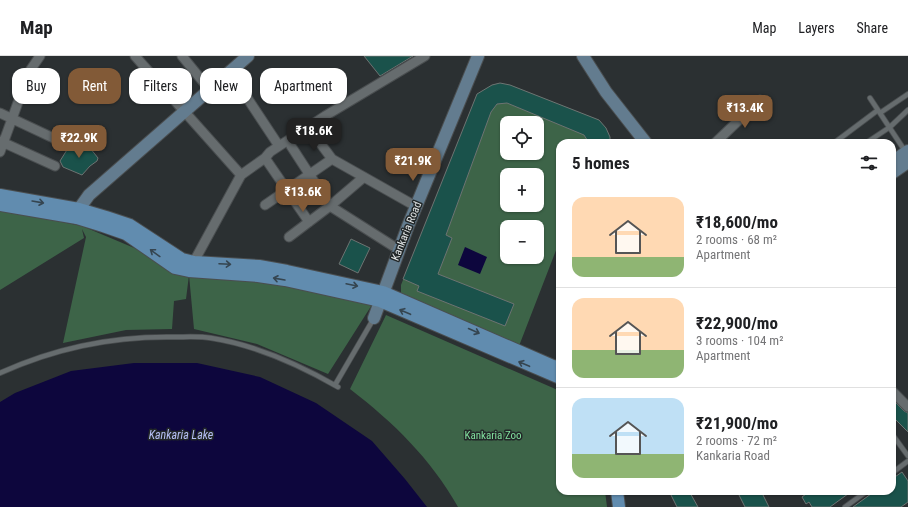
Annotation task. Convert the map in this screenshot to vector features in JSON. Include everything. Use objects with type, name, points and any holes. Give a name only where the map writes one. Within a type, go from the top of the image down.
[{"type":"main road","points":[[234,68],[247,56]]},
{"type":"main road","points":[[379,296],[393,246],[471,56]]},
{"type":"main road","name":"Kankaria Road","points":[[374,318],[379,296],[478,56]]},
{"type":"main road","points":[[583,56],[606,92],[643,139]]},
{"type":"main road","points":[[78,213],[89,195],[200,98]]},
{"type":"main road","points":[[896,167],[902,159]]},
{"type":"main road","points":[[0,195],[78,213],[126,234],[175,268],[191,267],[258,276],[379,296],[556,366]]},
{"type":"main road","points":[[0,205],[78,213]]},
{"type":"main road","points":[[379,296],[556,376]]},
{"type":"street","points":[[0,152],[2,142],[13,118],[29,72],[40,56]]},
{"type":"street","points":[[135,56],[241,175]]},
{"type":"street","points":[[182,56],[200,77]]},
{"type":"street","points":[[191,267],[241,175],[279,146],[425,56]]},
{"type":"street","points":[[720,139],[760,100]]},
{"type":"street","points":[[251,104],[279,146]]},
{"type":"street","points":[[0,113],[64,143]]},
{"type":"street","points":[[312,132],[332,159],[410,202]]},
{"type":"street","points":[[2,142],[55,166]]},
{"type":"street","points":[[291,146],[330,206],[393,246]]},
{"type":"street","points":[[265,158],[309,222]]},
{"type":"street","points":[[265,205],[332,159]]},
{"type":"street","points":[[289,237],[330,206],[364,177]]},
{"type":"street","points":[[896,395],[908,407]]},
{"type":"lane","points":[[840,139],[879,111],[908,94]]},
{"type":"lane","points":[[870,98],[890,128],[894,139]]},
{"type":"lane","points":[[872,139],[890,128],[908,110]]},
{"type":"lane","points":[[896,144],[902,159]]},
{"type":"lane","points":[[0,373],[21,363],[80,346],[115,340],[147,337],[209,337],[231,342],[291,362],[336,386],[374,318]]},
{"type":"lane","points":[[896,440],[908,456]]},
{"type":"lane","points":[[896,470],[908,461]]},
{"type":"lane","points":[[845,507],[862,495]]},
{"type":"green space","points":[[500,83],[510,85],[599,120],[607,130],[610,139],[556,139],[556,250],[519,346],[401,294],[401,285],[477,94],[492,85]]},
{"type":"green space","points":[[0,210],[82,226],[189,271],[375,300],[328,374],[257,344],[194,329],[189,275],[186,299],[174,301],[172,329],[126,330],[63,343],[86,237],[82,229],[84,238],[0,290]]},
{"type":"green space","name":"Kankaria Zoo","points":[[386,315],[556,389],[556,495],[606,495],[607,507],[458,507],[436,473],[410,442],[382,415],[350,389]]},
{"type":"water","points":[[465,247],[487,257],[480,274],[458,265]]},
{"type":"water","name":"Kankaria Lake","points":[[134,363],[197,363],[260,377],[316,403],[372,441],[427,507],[0,507],[0,402],[15,393],[71,371]]},
{"type":"building","points":[[364,56],[413,56],[380,76]]},
{"type":"building","points":[[500,83],[510,85],[599,120],[606,128],[610,137],[610,139],[586,139],[584,135],[544,118],[544,116],[538,116],[507,103],[497,104],[491,112],[446,235],[452,238],[438,274],[514,304],[505,326],[417,291],[419,286],[403,279],[477,94],[492,85]]},
{"type":"building","points":[[86,143],[98,158],[97,161],[82,175],[63,167],[60,161],[70,145],[80,149]]},
{"type":"building","points":[[351,239],[370,248],[358,273],[339,264]]},
{"type":"building","points":[[896,403],[908,413],[908,432],[896,420]]},
{"type":"building","points":[[902,472],[908,481],[908,502],[901,507],[853,507],[870,495],[896,495],[896,476]]},
{"type":"building","points":[[671,495],[691,495],[698,507],[677,507]]},
{"type":"building","points":[[739,495],[763,495],[769,507],[745,507]]},
{"type":"building","points":[[805,495],[846,495],[830,507],[812,507],[809,502],[806,504],[802,497]]}]
